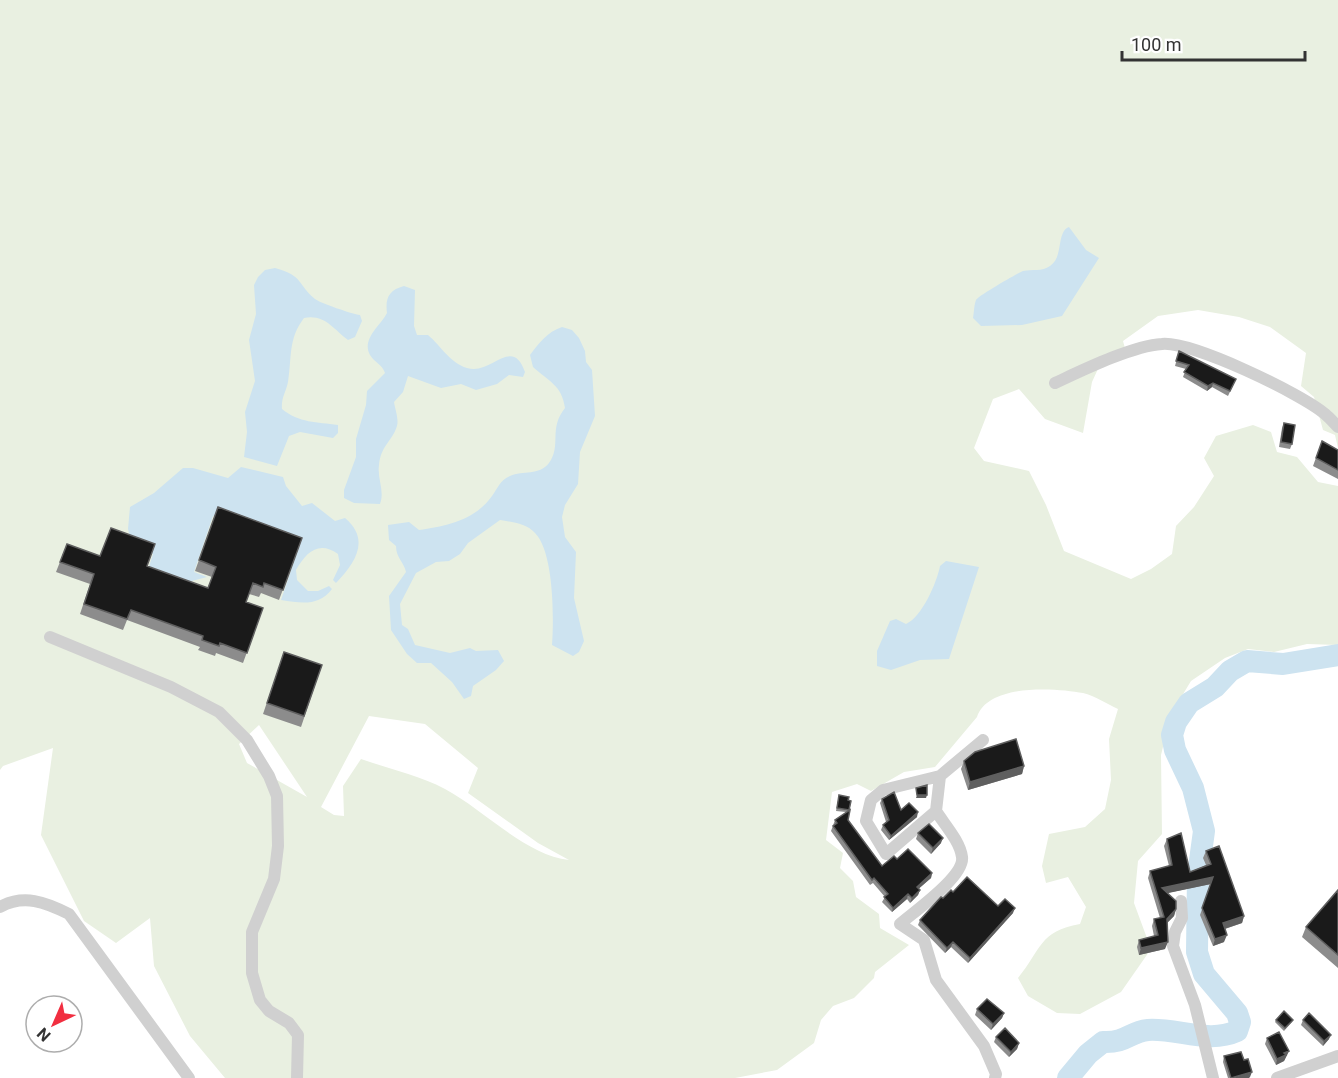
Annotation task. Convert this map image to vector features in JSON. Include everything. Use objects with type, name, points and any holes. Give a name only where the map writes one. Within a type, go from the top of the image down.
[{"type":"street","points":[[1055,383],[1147,346],[1174,344],[1205,353],[1297,396],[1325,414],[1338,428]]},
{"type":"street","points":[[50,637],[171,687],[219,712],[247,740],[269,776],[277,796],[278,846],[274,879],[252,932],[252,974],[260,1000],[269,1011],[289,1023],[298,1035],[297,1078]]},
{"type":"street","points":[[936,811],[886,854],[866,821],[871,800],[884,790],[940,776],[983,740]]},
{"type":"street","points":[[940,776],[936,811],[963,859],[959,873],[900,924],[924,940],[936,980],[984,1046],[996,1074],[995,1078]]},
{"type":"street","points":[[0,907],[15,899],[46,902],[69,914],[189,1078]]},
{"type":"street","points":[[1181,901],[1182,918],[1175,932],[1173,946],[1195,1005],[1213,1078]]},
{"type":"street","points":[[1277,1078],[1338,1056]]},
{"type":"green space","points":[[0,0],[1338,0],[1338,448],[1335,435],[1323,430],[1314,397],[1301,386],[1306,353],[1270,327],[1239,317],[1198,310],[1158,316],[1123,341],[1126,352],[1102,360],[1092,382],[1083,433],[1045,419],[1019,389],[993,399],[974,448],[984,461],[1029,471],[1046,505],[1064,551],[1131,579],[1151,569],[1172,554],[1176,526],[1194,507],[1214,476],[1204,458],[1216,436],[1253,425],[1271,432],[1277,452],[1297,457],[1318,482],[1338,486],[1338,645],[1307,644],[1274,652],[1248,649],[1225,658],[1191,681],[1171,714],[1161,755],[1162,834],[1138,861],[1134,903],[1151,949],[1121,992],[1080,1014],[1057,1013],[1028,996],[1018,978],[1048,937],[1056,931],[1080,924],[1086,907],[1068,877],[1046,883],[1042,866],[1049,834],[1085,827],[1105,809],[1111,780],[1109,739],[1118,709],[1083,693],[1040,689],[1008,693],[994,698],[984,706],[935,767],[904,772],[871,791],[857,784],[832,792],[826,840],[843,853],[840,868],[853,881],[856,897],[879,914],[880,928],[909,945],[875,972],[874,978],[854,998],[833,1006],[821,1020],[814,1043],[777,1070],[735,1078],[225,1078],[190,1036],[154,966],[150,918],[116,943],[84,921],[41,835],[53,748],[3,766],[0,770]],"holes":[[[369,716],[425,724],[478,768],[468,793],[538,843],[569,860],[536,850],[520,841],[435,784],[361,759],[343,786],[344,816],[334,815],[321,807]],[[259,725],[307,797],[247,763],[239,744]]]},
{"type":"water","points":[[1069,227],[1086,250],[1099,258],[1062,316],[1022,325],[981,326],[973,318],[976,300],[1023,271],[1040,270],[1050,266],[1057,257],[1063,234]]},
{"type":"water","points":[[275,268],[296,277],[315,299],[360,315],[362,321],[355,337],[348,340],[328,323],[318,318],[304,318],[299,326],[293,341],[282,409],[302,419],[338,425],[338,433],[333,438],[300,432],[289,436],[277,466],[244,457],[247,432],[245,412],[255,381],[249,340],[256,314],[254,285],[265,270]]},
{"type":"water","points":[[404,286],[415,290],[414,326],[417,335],[428,335],[461,366],[476,369],[500,359],[514,357],[520,362],[525,372],[523,377],[509,375],[497,384],[476,390],[461,384],[441,388],[408,376],[403,392],[394,402],[397,426],[380,458],[382,494],[380,504],[354,503],[344,498],[344,490],[356,457],[356,439],[366,405],[367,391],[385,373],[370,355],[368,343],[387,313],[389,295]]},
{"type":"water","points":[[562,327],[572,330],[579,338],[585,351],[586,362],[592,370],[595,416],[580,452],[578,484],[565,505],[562,517],[565,537],[576,552],[574,598],[584,641],[579,652],[573,656],[552,645],[551,586],[546,555],[541,542],[528,527],[500,520],[468,543],[460,554],[449,561],[436,562],[416,573],[400,604],[402,625],[408,629],[415,645],[450,653],[470,648],[476,651],[498,650],[504,661],[496,670],[473,686],[471,696],[464,699],[452,682],[431,663],[417,663],[407,654],[391,630],[389,596],[406,572],[397,554],[396,546],[389,540],[388,525],[409,522],[419,530],[459,521],[485,504],[501,482],[507,478],[515,474],[541,470],[549,463],[555,450],[557,423],[565,408],[558,389],[533,367],[530,355],[548,335]]},
{"type":"water","points":[[241,467],[283,477],[286,486],[302,506],[312,503],[335,521],[345,518],[353,526],[359,543],[357,551],[349,568],[336,583],[333,580],[340,565],[338,554],[325,548],[309,553],[296,570],[297,580],[308,591],[318,591],[329,586],[332,589],[321,599],[302,603],[281,600],[299,547],[213,516],[194,572],[207,577],[184,583],[147,573],[153,554],[132,546],[128,529],[130,507],[154,493],[183,468],[193,468],[228,478]]},
{"type":"water","points":[[946,561],[979,567],[949,659],[920,660],[891,670],[877,666],[877,651],[890,621],[896,619],[906,624],[918,614],[932,590],[940,566]]},
{"type":"building","points":[[1179,351],[1236,379],[1230,391],[1213,383],[1208,386],[1184,372],[1189,365],[1176,361]]},
{"type":"building","points":[[1284,423],[1295,425],[1292,444],[1281,442]]},
{"type":"building","points":[[1322,441],[1338,450],[1338,470],[1316,458]]},
{"type":"building","points":[[218,507],[302,538],[283,590],[264,583],[263,587],[253,583],[246,602],[263,608],[247,653],[220,643],[219,646],[202,640],[203,636],[131,610],[127,619],[84,604],[94,574],[60,562],[67,544],[100,556],[111,528],[155,544],[147,566],[208,588],[216,567],[199,560]]},
{"type":"building","points":[[284,652],[322,665],[304,716],[267,703]]},
{"type":"building","points":[[1016,739],[1024,766],[970,782],[964,761],[975,752]]},
{"type":"building","points":[[927,785],[927,795],[917,795],[916,788]]},
{"type":"building","points":[[894,792],[901,810],[909,803],[918,812],[891,836],[883,825],[889,820],[882,799]]},
{"type":"building","points":[[839,795],[849,797],[848,800],[851,801],[849,810],[837,808]]},
{"type":"building","points":[[850,810],[848,820],[882,866],[894,856],[897,859],[908,849],[932,873],[917,887],[920,890],[912,898],[908,894],[893,908],[884,897],[888,894],[874,878],[872,880],[833,826],[837,823],[835,820]]},
{"type":"building","points":[[929,824],[943,838],[933,848],[918,833]]},
{"type":"building","points":[[1181,833],[1190,872],[1211,864],[1206,851],[1219,846],[1244,916],[1223,923],[1227,935],[1215,939],[1202,908],[1213,877],[1162,888],[1176,901],[1176,909],[1167,919],[1168,942],[1141,948],[1139,940],[1158,935],[1154,919],[1164,917],[1150,871],[1172,865],[1167,839]]},
{"type":"building","points":[[967,877],[998,906],[1005,899],[1015,908],[970,958],[953,942],[947,948],[920,920],[941,897],[943,898],[951,890],[953,892]]},
{"type":"building","points":[[1338,890],[1338,955],[1306,927]]},
{"type":"building","points":[[987,999],[1004,1013],[993,1024],[977,1009]]},
{"type":"building","points":[[1284,1011],[1293,1020],[1285,1028],[1276,1020]]},
{"type":"building","points":[[1309,1013],[1331,1035],[1324,1041],[1303,1020]]},
{"type":"building","points":[[1005,1028],[1019,1043],[1011,1052],[996,1037]]},
{"type":"building","points":[[1279,1032],[1289,1051],[1277,1059],[1267,1038]]},
{"type":"building","points":[[1241,1052],[1244,1060],[1248,1059],[1252,1072],[1231,1078],[1224,1056]]},
{"type":"waterway","points":[[1068,1078],[1088,1054],[1103,1042],[1117,1041],[1142,1031],[1159,1030],[1204,1036],[1226,1035],[1237,1031],[1240,1022],[1237,1013],[1204,974],[1197,952],[1198,875],[1204,831],[1193,788],[1175,750],[1172,735],[1176,722],[1189,703],[1215,687],[1230,671],[1247,661],[1283,664],[1338,655]]}]
